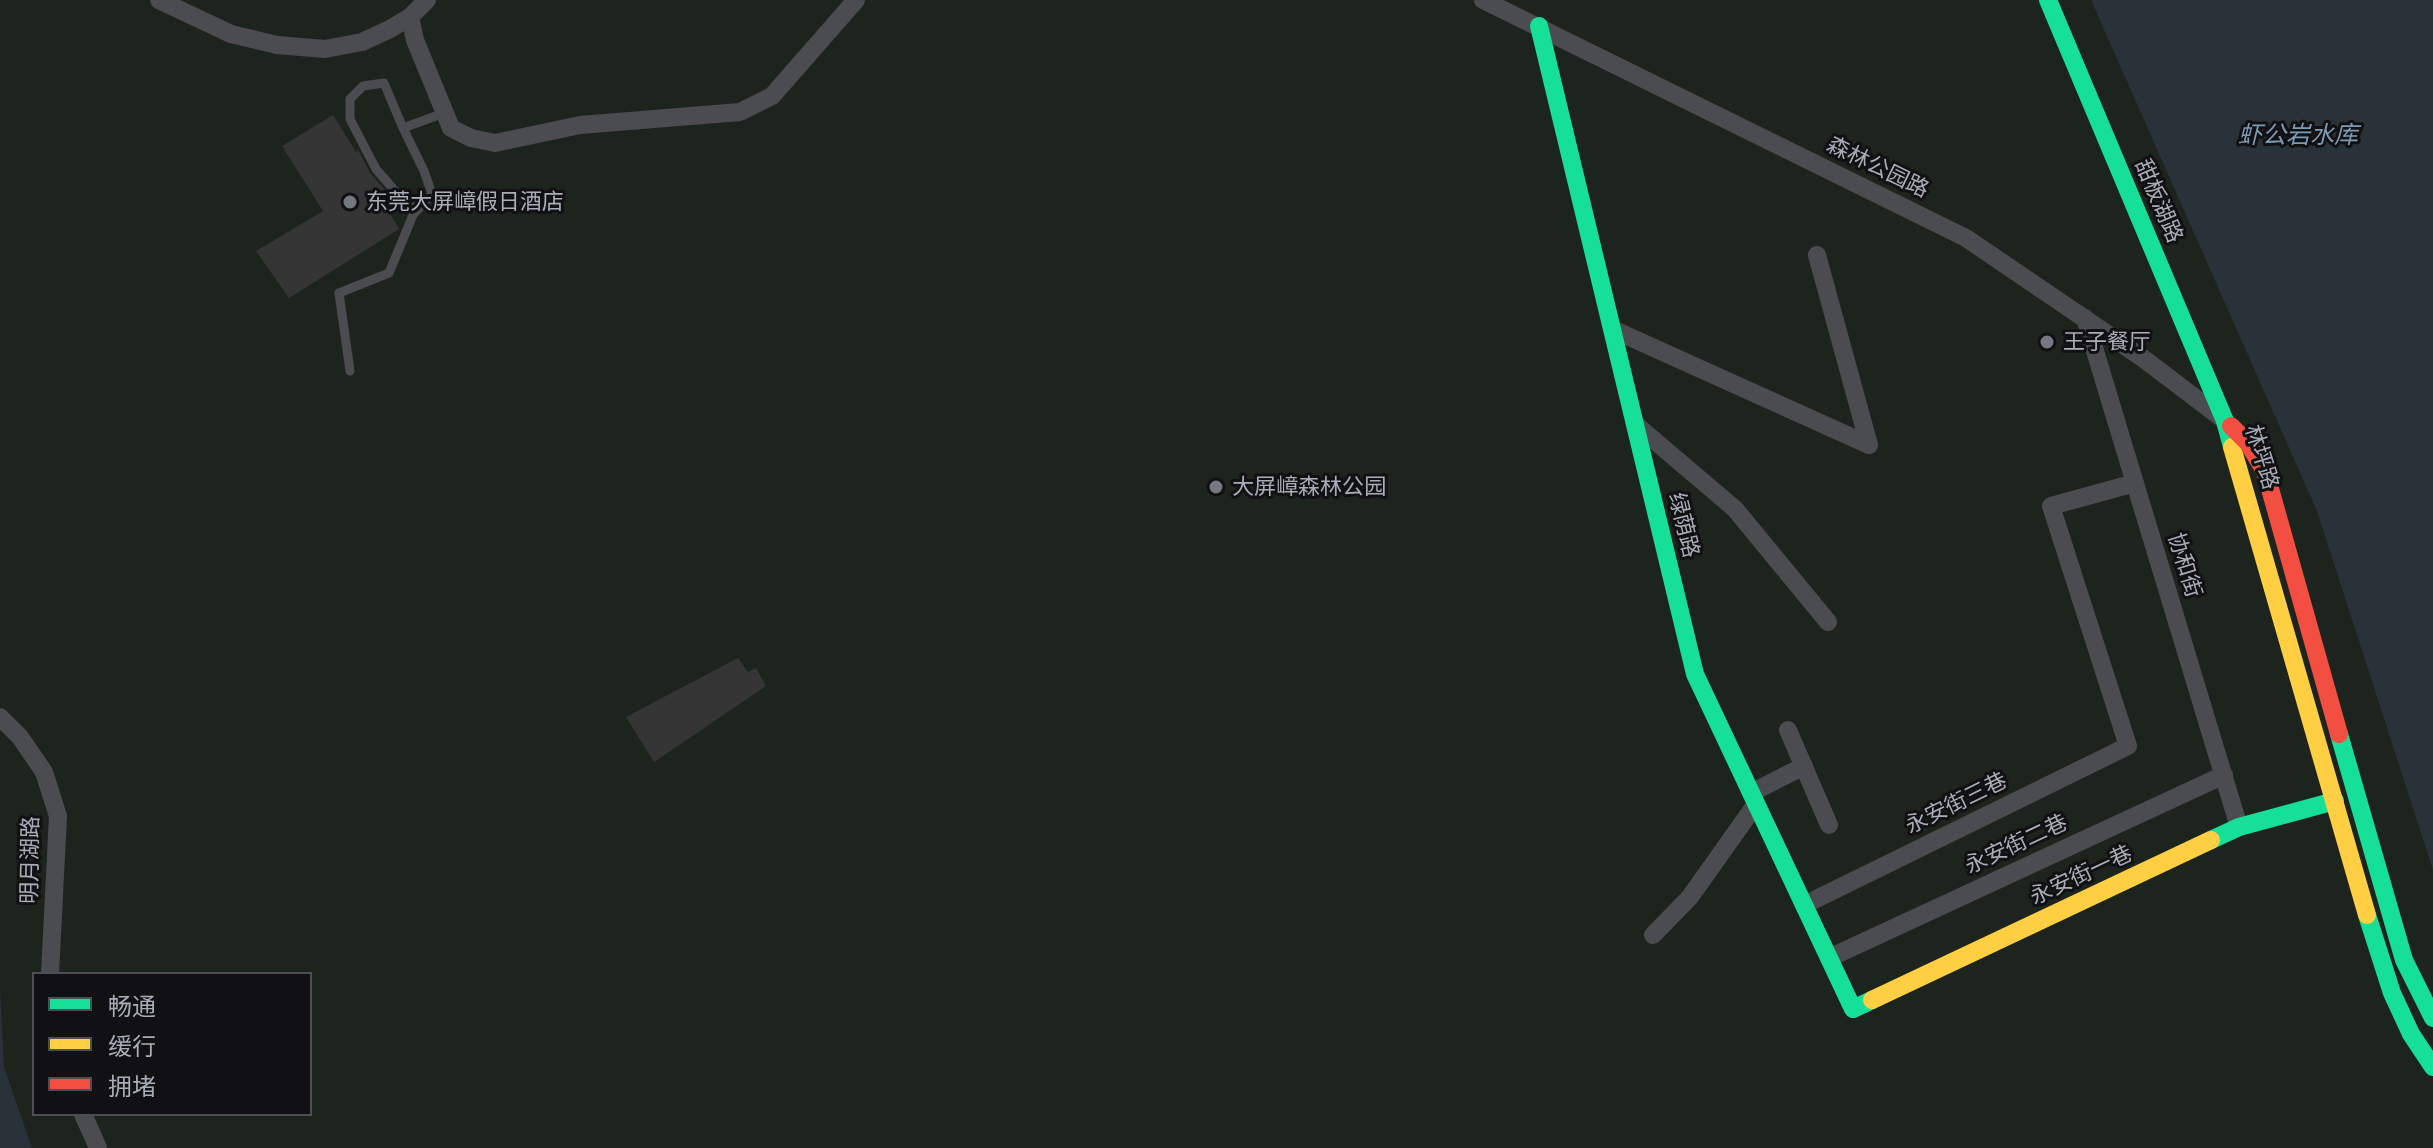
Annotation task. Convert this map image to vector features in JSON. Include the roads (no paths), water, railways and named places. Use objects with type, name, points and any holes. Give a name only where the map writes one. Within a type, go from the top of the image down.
[{"type":"street","points":[[159,0],[231,34],[277,45],[325,49],[362,42],[410,17],[427,0]]},
{"type":"street","points":[[410,17],[415,40],[451,128],[471,138],[495,143],[580,125],[740,112],[772,96],[856,0]]},
{"type":"street","name":"森林公园路","points":[[1483,0],[1966,238],[2085,318],[2225,421]]},
{"type":"street","name":"甜板湖路","points":[[2048,0],[2225,421]]},
{"type":"street","name":"绿荫路","points":[[1539,26],[1695,674],[1853,1009]]},
{"type":"street","points":[[1612,329],[1869,445],[1817,255]]},
{"type":"street","name":"协和街","points":[[2085,318],[2239,827]]},
{"type":"street","name":"林坪路","points":[[2225,421],[2392,993],[2411,1034],[2433,1067]]},
{"type":"street","name":"林坪路","points":[[2225,421],[2248,443],[2265,471],[2391,919],[2404,960],[2433,1018]]},
{"type":"street","points":[[1635,424],[1735,509],[1828,622]]},
{"type":"street","name":"永安街三巷","points":[[1804,905],[2128,746],[2051,506],[2135,483]]},
{"type":"street","name":"明月湖路","points":[[0,717],[20,737],[44,772],[58,816],[50,972]]},
{"type":"street","points":[[1788,730],[1829,825]]},
{"type":"street","points":[[1653,935],[1690,897],[1754,798],[1804,766]]},
{"type":"street","name":"永安街二巷","points":[[1829,958],[2224,775]]},
{"type":"street","name":"永安街一巷","points":[[1853,1009],[2239,827],[2335,801]]},
{"type":"street","points":[[84,1116],[98,1148]]},
{"type":"lane","points":[[350,371],[339,293],[389,273],[413,215],[432,194],[384,83],[363,86],[350,99],[350,119],[376,169],[409,207],[420,207]]},
{"type":"lane","points":[[403,128],[444,113]]},
{"type":"water","name":"虾公岩水库","points":[[2091,0],[2433,0],[2433,870],[2317,511]]},
{"type":"water","points":[[0,988],[4,1067],[32,1148],[0,1148]]},
{"type":"place","name":"东莞大屏嶂假日酒店","points":[[350,202]]},
{"type":"place","name":"王子餐厅","points":[[2047,342]]},
{"type":"place","name":"大屏嶂森林公园","points":[[1216,487]]}]
